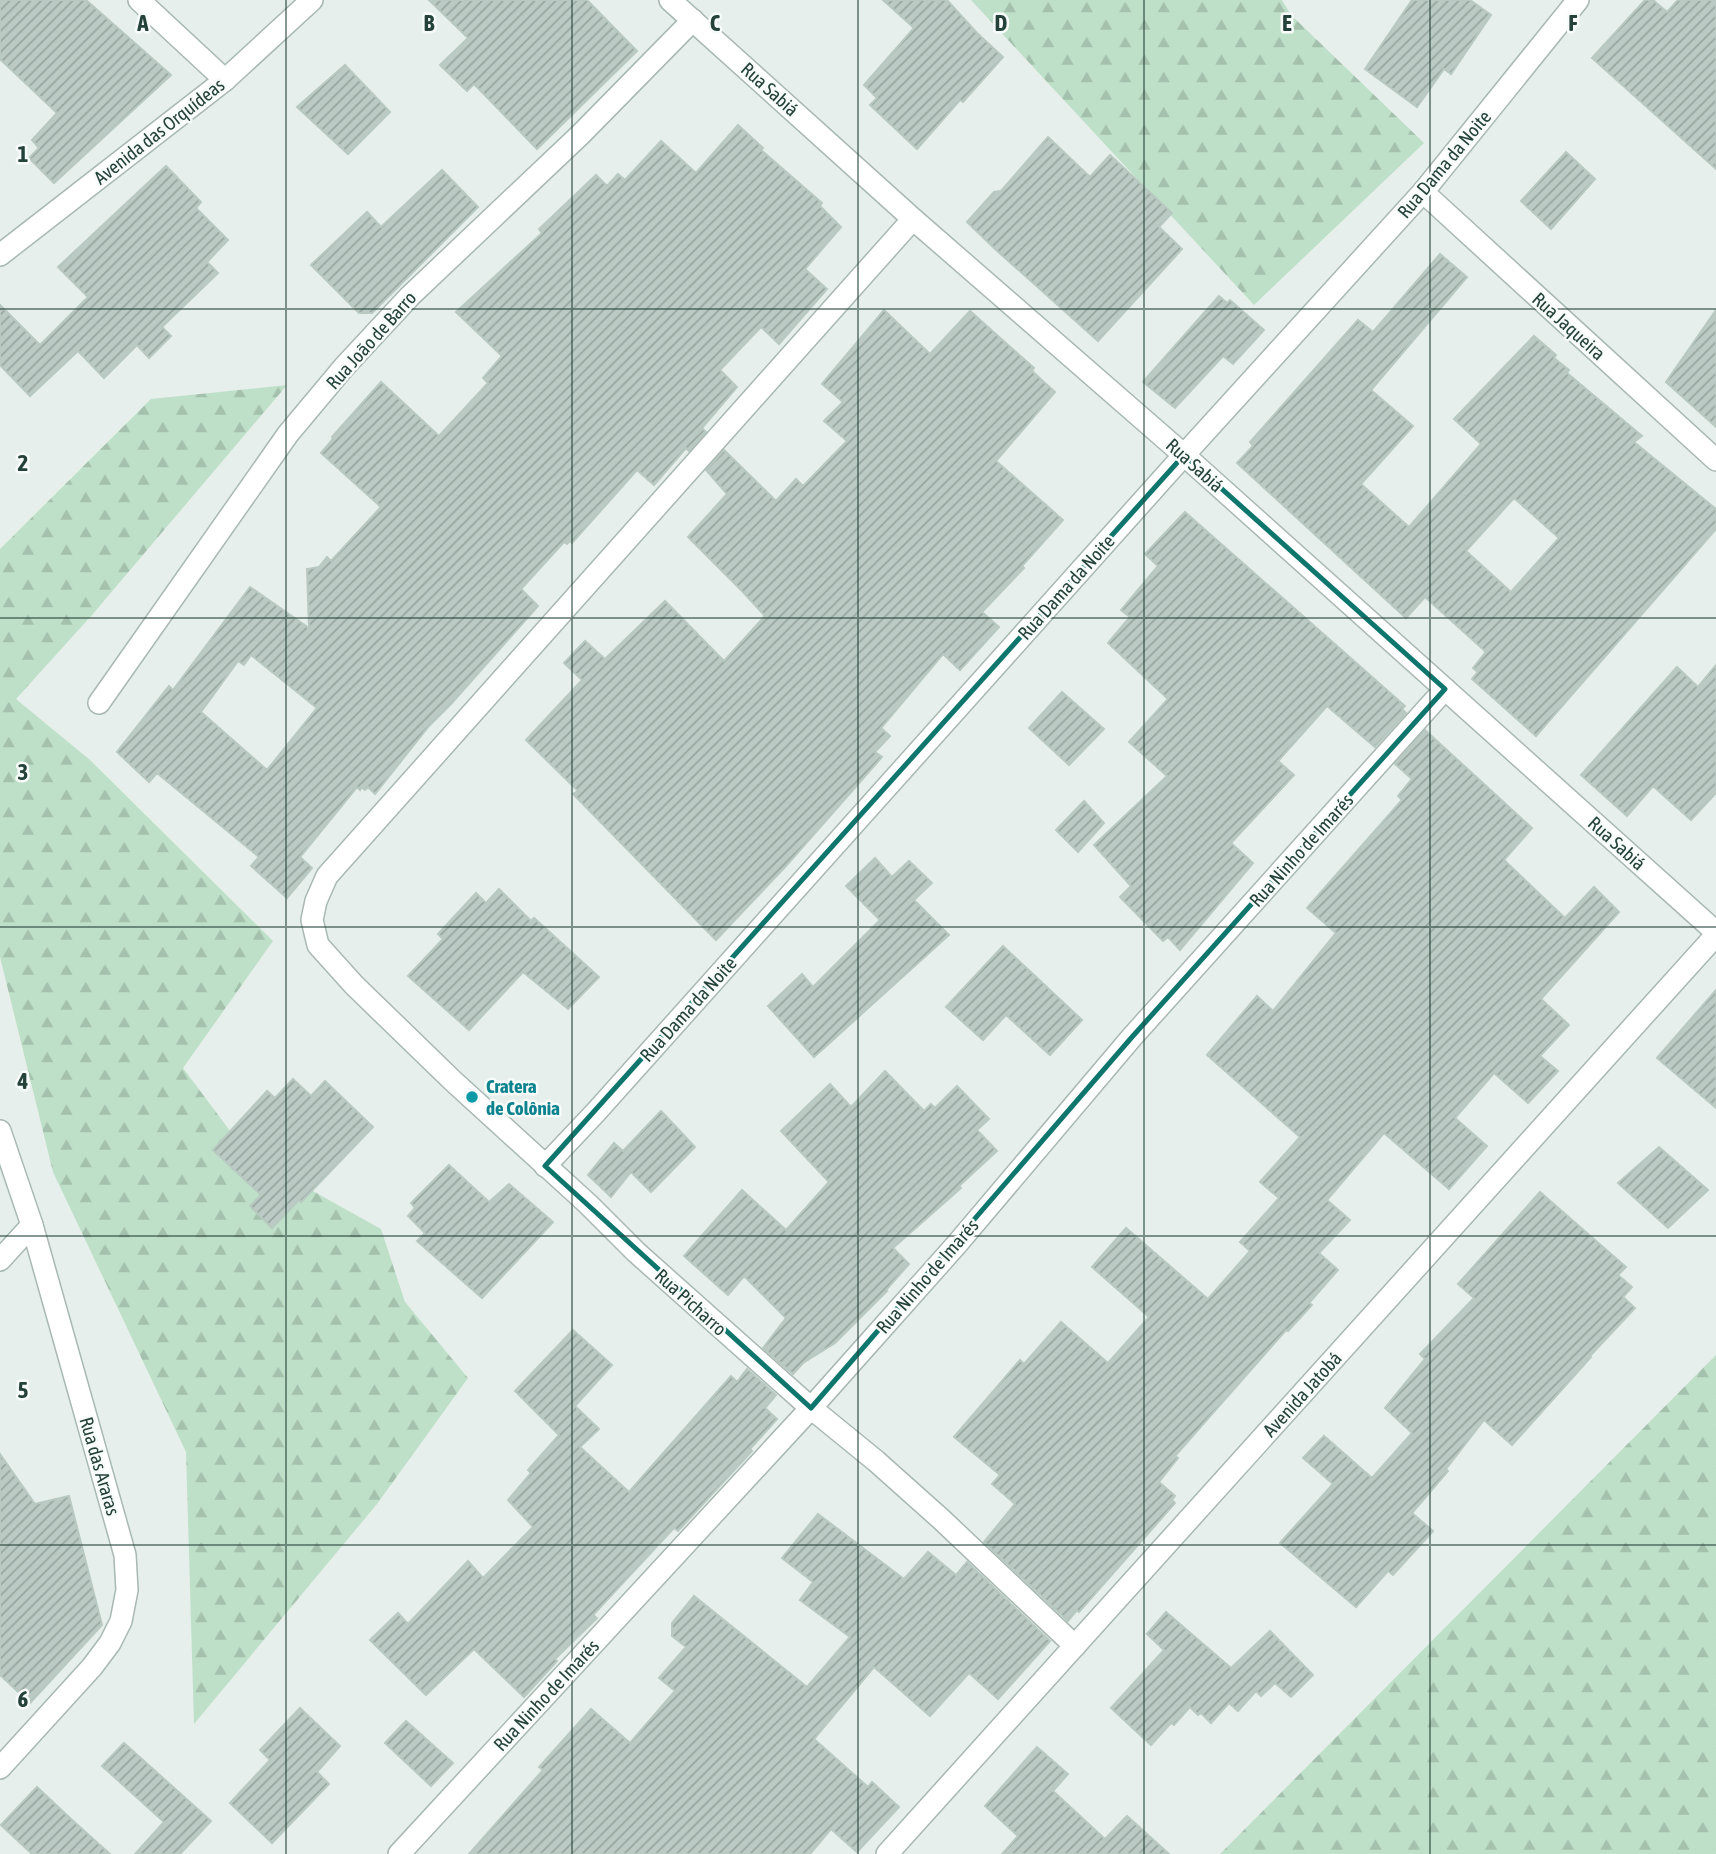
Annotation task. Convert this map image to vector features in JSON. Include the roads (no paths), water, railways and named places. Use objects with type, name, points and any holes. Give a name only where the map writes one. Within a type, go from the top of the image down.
[{"type":"street","points":[[139,0],[225,80]]},
{"type":"street","name":"Avenida das Orquídeas","points":[[0,255],[225,80],[312,0]]},
{"type":"street","name":"Rua Sabiá","points":[[670,0],[913,219],[1184,455],[1716,933]]},
{"type":"street","name":"Rua Dama da Noite","points":[[545,1166],[1423,192],[1578,0]]},
{"type":"street","name":"Rua João de Barro","points":[[99,703],[288,434],[344,367],[410,296],[581,134],[693,20]]},
{"type":"street","name":"Rua Jaqueira","points":[[1423,192],[1716,460]]},
{"type":"street","name":"Rua Picharro","points":[[913,219],[327,876],[316,901],[312,920],[318,945],[394,1024],[675,1288],[923,1503],[1075,1646]]},
{"type":"street","name":"Rua Ninho de Imarés","points":[[399,1854],[811,1408],[957,1244],[1132,1037],[1445,689]]},
{"type":"street","name":"Avenida Jatobá","points":[[887,1854],[1716,933]]},
{"type":"street","name":"Rua das Araras","points":[[0,1130],[32,1225],[125,1555],[127,1590],[121,1621],[110,1643],[92,1667],[0,1768]]},
{"type":"street","points":[[0,1260],[32,1225]]},
{"type":"place","name":"Cratera de Colônia","points":[[472,1097]]}]
